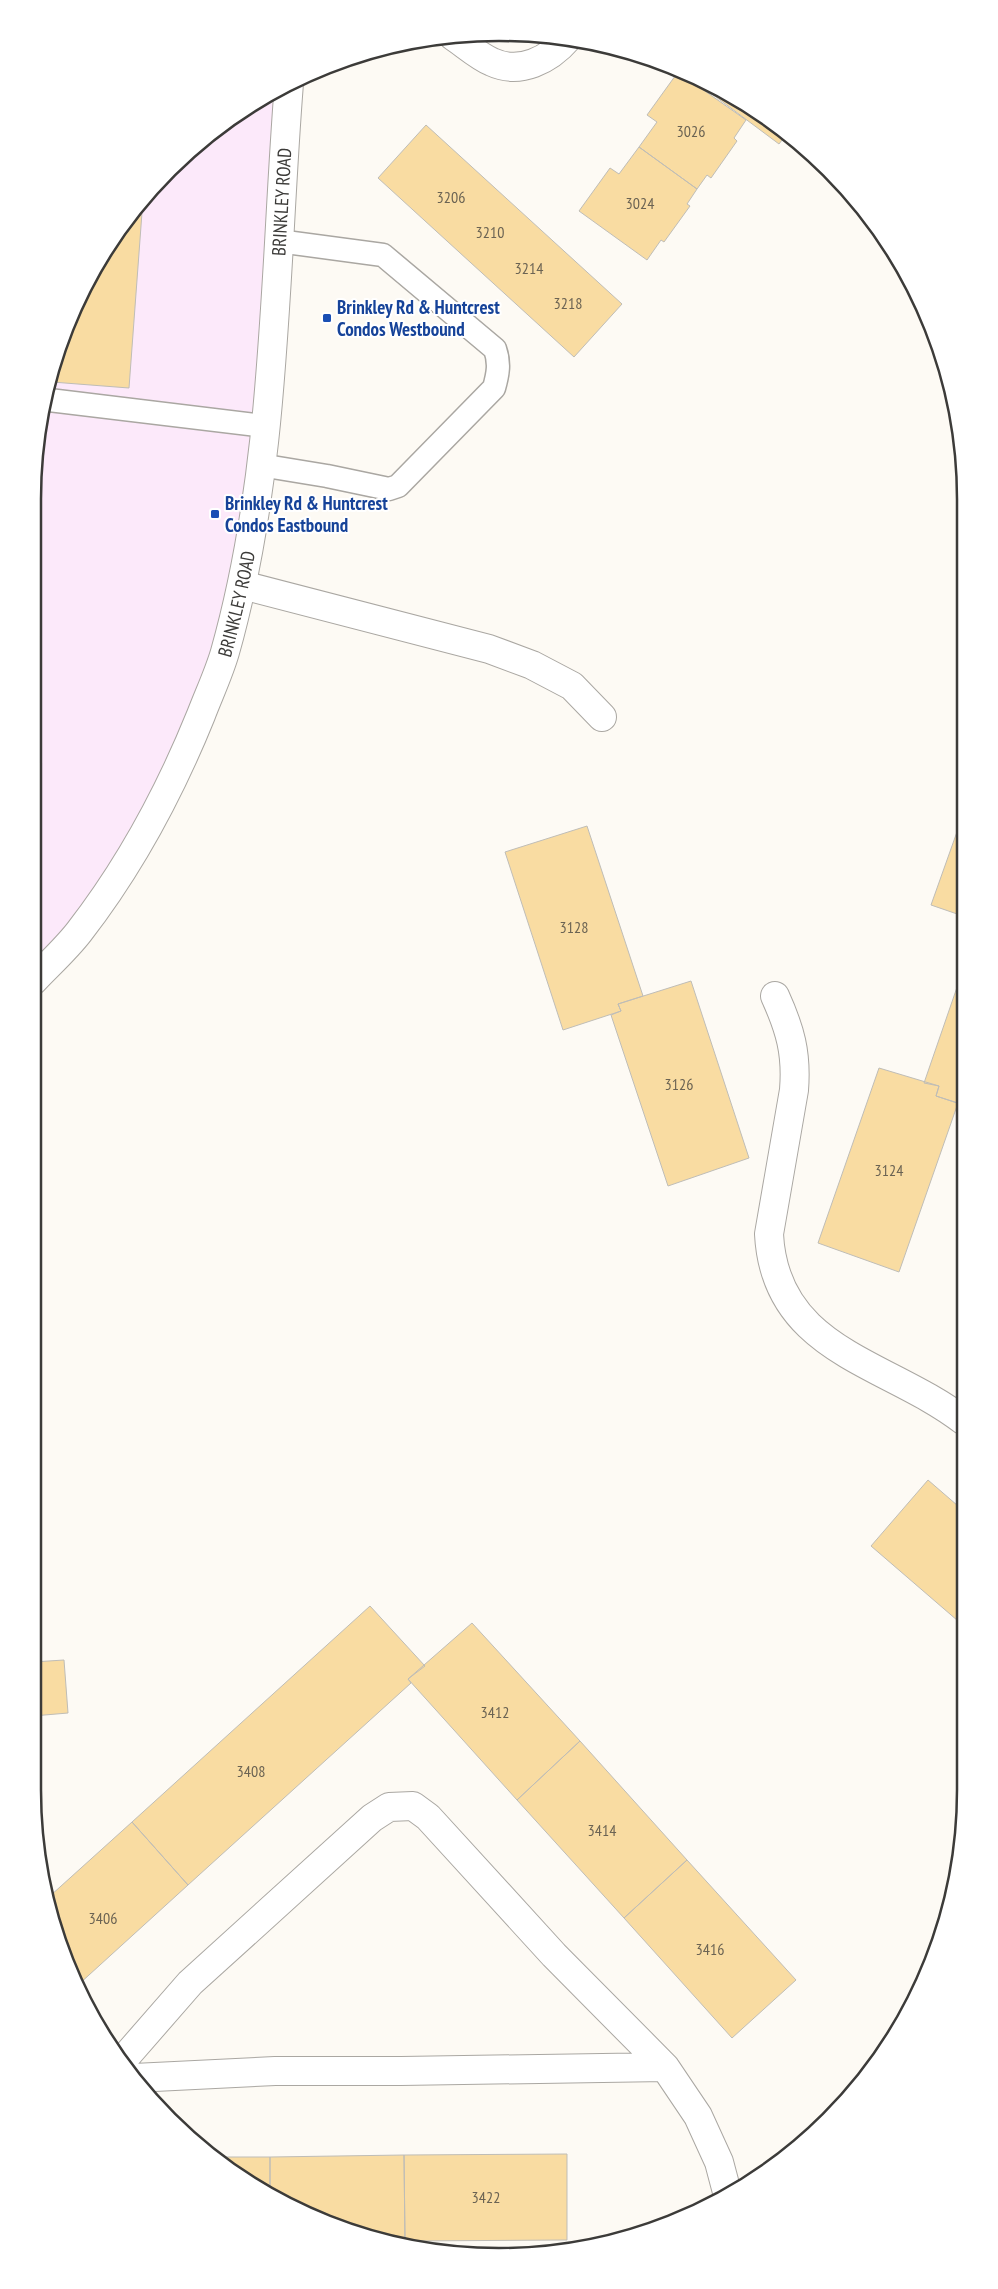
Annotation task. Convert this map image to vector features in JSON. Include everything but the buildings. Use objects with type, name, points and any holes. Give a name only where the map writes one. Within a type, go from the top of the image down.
[{"type":"street","points":[[462,43],[490,62],[515,68],[546,59],[560,45]]},
{"type":"street","name":"BRINKLEY ROAD","points":[[41,972],[77,934],[123,868],[159,811],[180,766],[225,654],[242,585],[260,465],[288,93]]},
{"type":"street","points":[[242,585],[489,649],[532,665],[572,686],[602,717]]},
{"type":"street","points":[[775,996],[793,1044],[796,1069],[769,1234],[773,1271],[788,1301],[803,1322],[823,1340],[871,1368],[902,1382],[942,1404],[957,1416]]},
{"type":"street","points":[[126,2055],[190,1983],[348,1838],[389,1807],[413,1806],[428,1816],[554,1954],[665,2067],[698,2116],[719,2162],[726,2187]]},
{"type":"street","points":[[143,2078],[275,2071],[665,2067]]},
{"type":"lane","points":[[260,465],[327,476],[390,490],[398,486],[494,388],[498,374],[499,360],[495,349],[383,255],[278,240]]},
{"type":"lane","points":[[52,400],[264,426]]},
{"type":"shaded area","points":[[281,97],[288,97],[250,533],[181,766],[41,969],[41,499],[45,439],[57,381],[76,324],[88,297],[118,245],[136,220],[175,175],[220,136],[270,103]]},
{"type":"place","name":"Brinkley Rd & Huntcrest Condos Westbound","points":[[327,318]]},
{"type":"place","name":"Brinkley Rd & Huntcrest Condos Eastbound","points":[[215,514]]}]
